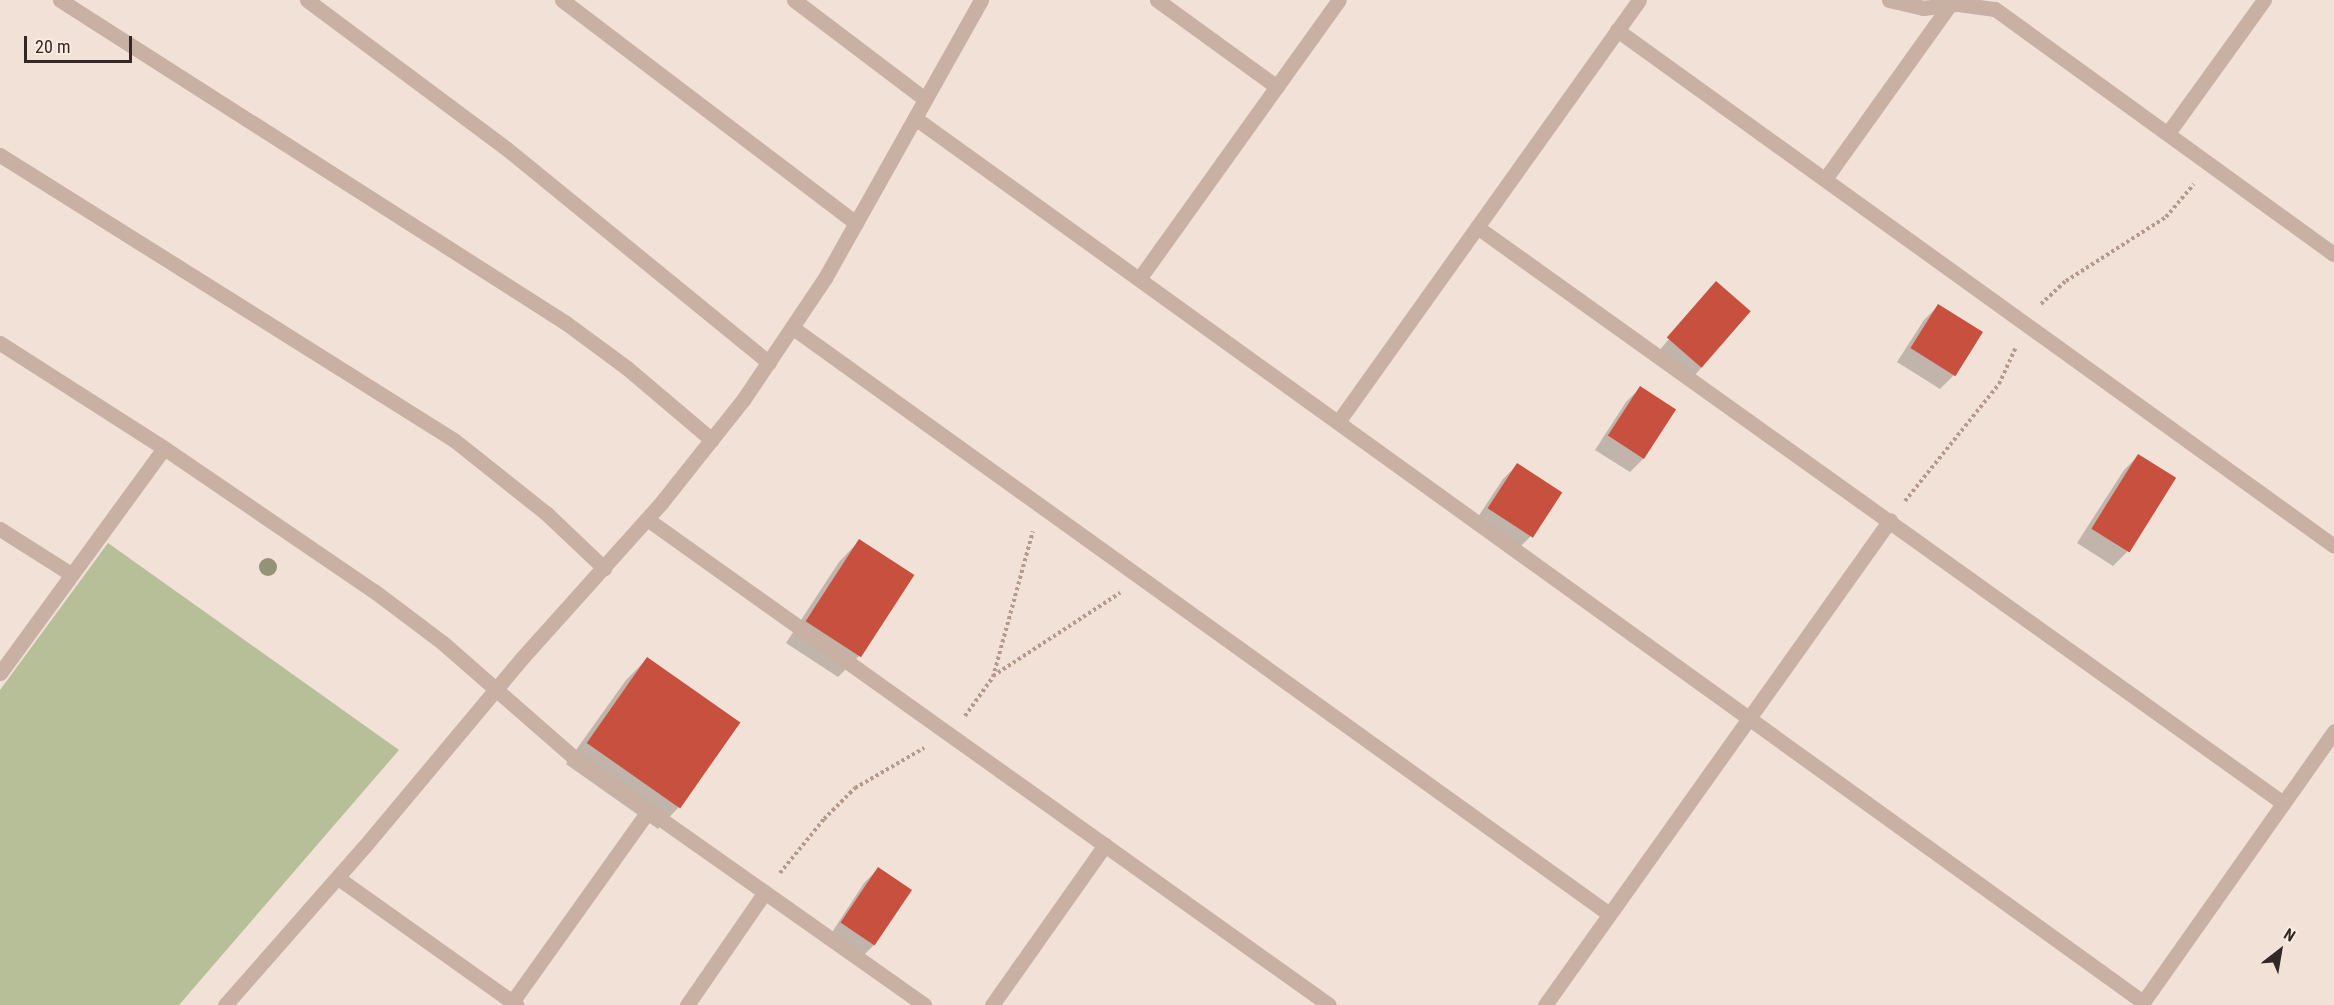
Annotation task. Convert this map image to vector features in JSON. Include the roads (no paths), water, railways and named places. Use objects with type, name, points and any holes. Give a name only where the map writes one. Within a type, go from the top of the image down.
[{"type":"street","points":[[60,0],[566,323],[627,368],[712,441]]},
{"type":"street","points":[[307,0],[507,149],[769,363]]},
{"type":"street","points":[[562,0],[856,223]]},
{"type":"street","points":[[794,0],[925,99]]},
{"type":"street","points":[[225,1005],[338,878],[495,690],[647,519],[712,441],[793,328],[856,223],[981,0]]},
{"type":"street","points":[[1157,0],[1276,87]]},
{"type":"street","points":[[1139,279],[1339,0]]},
{"type":"street","points":[[1338,422],[1639,0]]},
{"type":"street","points":[[1889,0],[1923,8],[1951,2],[1995,9],[2334,254]]},
{"type":"street","points":[[2168,133],[2264,0]]},
{"type":"street","points":[[1825,179],[1951,2]]},
{"type":"street","points":[[1617,30],[2334,546]]},
{"type":"street","points":[[915,118],[2142,1003],[2334,731]]},
{"type":"street","points":[[0,155],[454,440],[547,514],[604,568]]},
{"type":"street","points":[[1477,227],[2283,803]]},
{"type":"street","points":[[793,328],[1609,914]]},
{"type":"street","points":[[0,343],[164,448],[407,615],[573,757],[924,1005]]},
{"type":"street","points":[[0,673],[164,448]]},
{"type":"street","points":[[647,519],[1329,1005]]},
{"type":"street","points":[[1545,1005],[1890,520]]},
{"type":"street","points":[[0,529],[71,574]]},
{"type":"street","points":[[338,878],[514,1003],[649,810]]},
{"type":"street","points":[[992,1005],[1105,845]]},
{"type":"street","points":[[687,1005],[765,892]]}]
